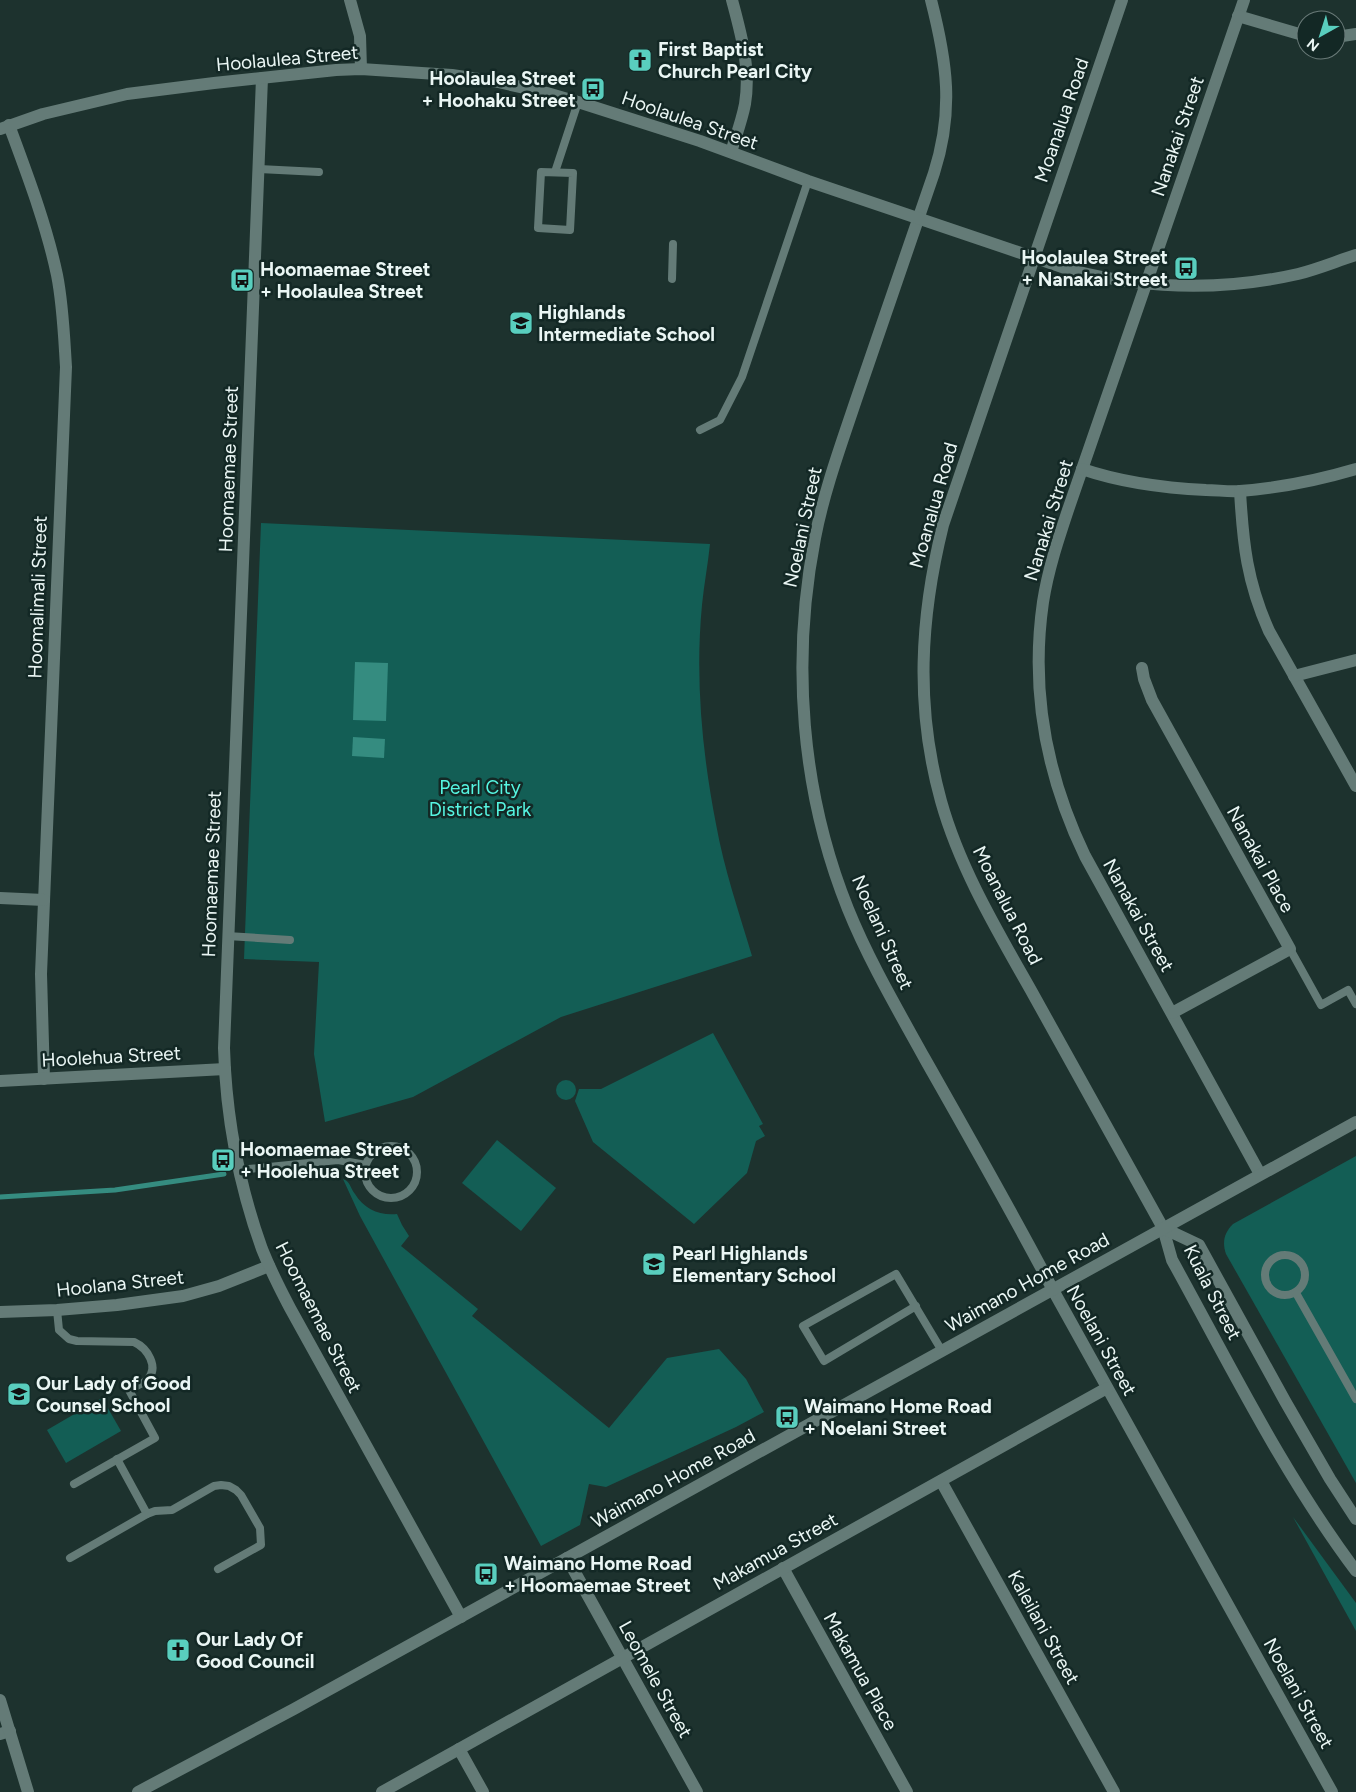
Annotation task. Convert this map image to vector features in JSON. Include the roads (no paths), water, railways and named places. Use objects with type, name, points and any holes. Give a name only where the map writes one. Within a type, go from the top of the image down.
[{"type":"street","points":[[350,0],[360,36],[361,69]]},
{"type":"street","points":[[731,152],[743,115],[747,75],[743,42],[732,0]]},
{"type":"street","name":"Noelani Street","points":[[931,0],[945,58],[946,118],[940,154],[823,503],[815,537],[806,601],[803,635],[803,694],[806,741],[822,827],[848,909],[869,955],[899,1012],[1332,1792]]},
{"type":"street","name":"Moanalua Road","points":[[1122,0],[943,524],[928,595],[923,656],[924,700],[928,735],[941,800],[950,830],[976,890],[1163,1228]]},
{"type":"street","name":"Nanakai Street","points":[[1244,0],[1053,556],[1043,602],[1038,659],[1042,725],[1056,786],[1071,826],[1085,856],[1260,1174]]},
{"type":"street","points":[[1238,16],[1296,33]]},
{"type":"street","name":"Hoolaulea Street","points":[[4,127],[78,105],[127,94],[336,70],[361,69],[434,73],[489,80],[578,102],[731,152],[1033,258],[1097,277],[1146,284],[1204,286],[1267,280],[1299,273],[1356,254]]},
{"type":"street","name":"Hoomaemae Street","points":[[262,78],[227,936],[224,1069],[233,1140],[239,1170],[257,1233],[270,1266],[290,1308],[460,1617]]},
{"type":"street","name":"Hoomalimali Street","points":[[4,127],[38,203],[55,267],[63,321],[66,366],[41,983],[44,1079]]},
{"type":"street","points":[[1082,469],[1120,480],[1174,489],[1240,491],[1294,484],[1356,469]]},
{"type":"street","points":[[1240,491],[1246,562],[1258,606],[1268,631],[1356,786]]},
{"type":"street","points":[[1294,676],[1356,660]]},
{"type":"street","name":"Nanakai Place","points":[[1142,668],[1152,700],[1290,949]]},
{"type":"street","points":[[0,898],[44,900]]},
{"type":"street","points":[[1172,1013],[1290,949]]},
{"type":"street","name":"Hoolehua Street","points":[[0,1081],[224,1069]]},
{"type":"street","name":"Waimano Home Road","points":[[138,1792],[294,1709],[1356,1122]]},
{"type":"street","name":"Kuala Street","points":[[1163,1228],[1199,1245],[1285,1401],[1330,1479],[1356,1519]]},
{"type":"street","name":"Kuala Street","points":[[1163,1228],[1172,1260],[1281,1458],[1314,1511],[1356,1571]]},
{"type":"street","name":"Hoolana Street","points":[[0,1312],[57,1310],[156,1301],[219,1286],[270,1266]]},
{"type":"street","name":"Makamua Street","points":[[382,1792],[1107,1388]]},
{"type":"street","name":"Kaleilani Street","points":[[941,1481],[1114,1792]]},
{"type":"street","name":"Leomele Street","points":[[567,1558],[697,1792]]},
{"type":"street","name":"Makamua Place","points":[[783,1568],[907,1792]]},
{"type":"street","points":[[0,1700],[5,1732],[28,1792]]},
{"type":"street","points":[[459,1749],[483,1792]]},
{"type":"lane","points":[[555,172],[578,102]]},
{"type":"lane","points":[[259,169],[319,172]]},
{"type":"lane","points":[[541,172],[555,172],[573,173],[570,230],[538,228],[541,172]]},
{"type":"lane","points":[[700,430],[720,420],[742,377],[808,180]]},
{"type":"lane","points":[[672,279],[673,244]]},
{"type":"lane","points":[[227,936],[290,940]]},
{"type":"lane","points":[[1290,949],[1321,1005],[1348,990],[1356,1004]]},
{"type":"lane","points":[[383,1147],[400,1147],[414,1158],[417,1166],[415,1183],[403,1195],[395,1198],[386,1198],[378,1195],[367,1182],[366,1165],[375,1151],[383,1147]]},
{"type":"lane","points":[[239,1170],[338,1160],[366,1165]]},
{"type":"lane","points":[[1288,1255],[1301,1262],[1306,1275],[1305,1282],[1296,1293],[1282,1296],[1275,1293],[1266,1283],[1265,1269],[1274,1258],[1288,1255]]},
{"type":"lane","points":[[916,1306],[824,1361],[803,1326],[896,1274],[916,1306],[942,1351]]},
{"type":"lane","points":[[1296,1293],[1356,1399]]},
{"type":"lane","points":[[57,1310],[59,1330],[69,1339],[77,1341],[134,1342],[143,1346],[152,1364],[151,1373],[147,1380],[129,1390],[155,1438],[74,1484]]},
{"type":"lane","points":[[117,1459],[147,1514]]},
{"type":"lane","points":[[70,1558],[147,1514],[155,1511],[172,1510],[214,1486],[221,1485],[236,1490],[241,1495],[260,1528],[261,1545],[218,1569]]},
{"type":"waterway","points":[[0,1197],[115,1190],[224,1174]]},
{"type":"place","name":"First Baptist Church Pearl City","points":[[640,60]]},
{"type":"place","name":"Hoolaulea Street + Hoohaku Street","points":[[593,89]]},
{"type":"place","name":"Hoolaulea Street + Nanakai Street","points":[[1186,268]]},
{"type":"place","name":"Hoomaemae Street + Hoolaulea Street","points":[[242,280]]},
{"type":"place","name":"Highlands Intermediate School","points":[[521,323]]},
{"type":"place","name":"Hoomaemae Street + Hoolehua Street","points":[[223,1160]]},
{"type":"place","name":"Pearl Highlands Elementary School","points":[[654,1264]]},
{"type":"place","name":"Our Lady of Good Counsel School","points":[[19,1394]]},
{"type":"place","name":"Waimano Home Road + Noelani Street","points":[[787,1417]]},
{"type":"place","name":"Waimano Home Road + Hoomaemae Street","points":[[486,1574]]},
{"type":"place","name":"Our Lady Of Good Council","points":[[178,1650]]},
{"type":"park label","name":"Pearl City District Park","points":[[480,798]]}]
